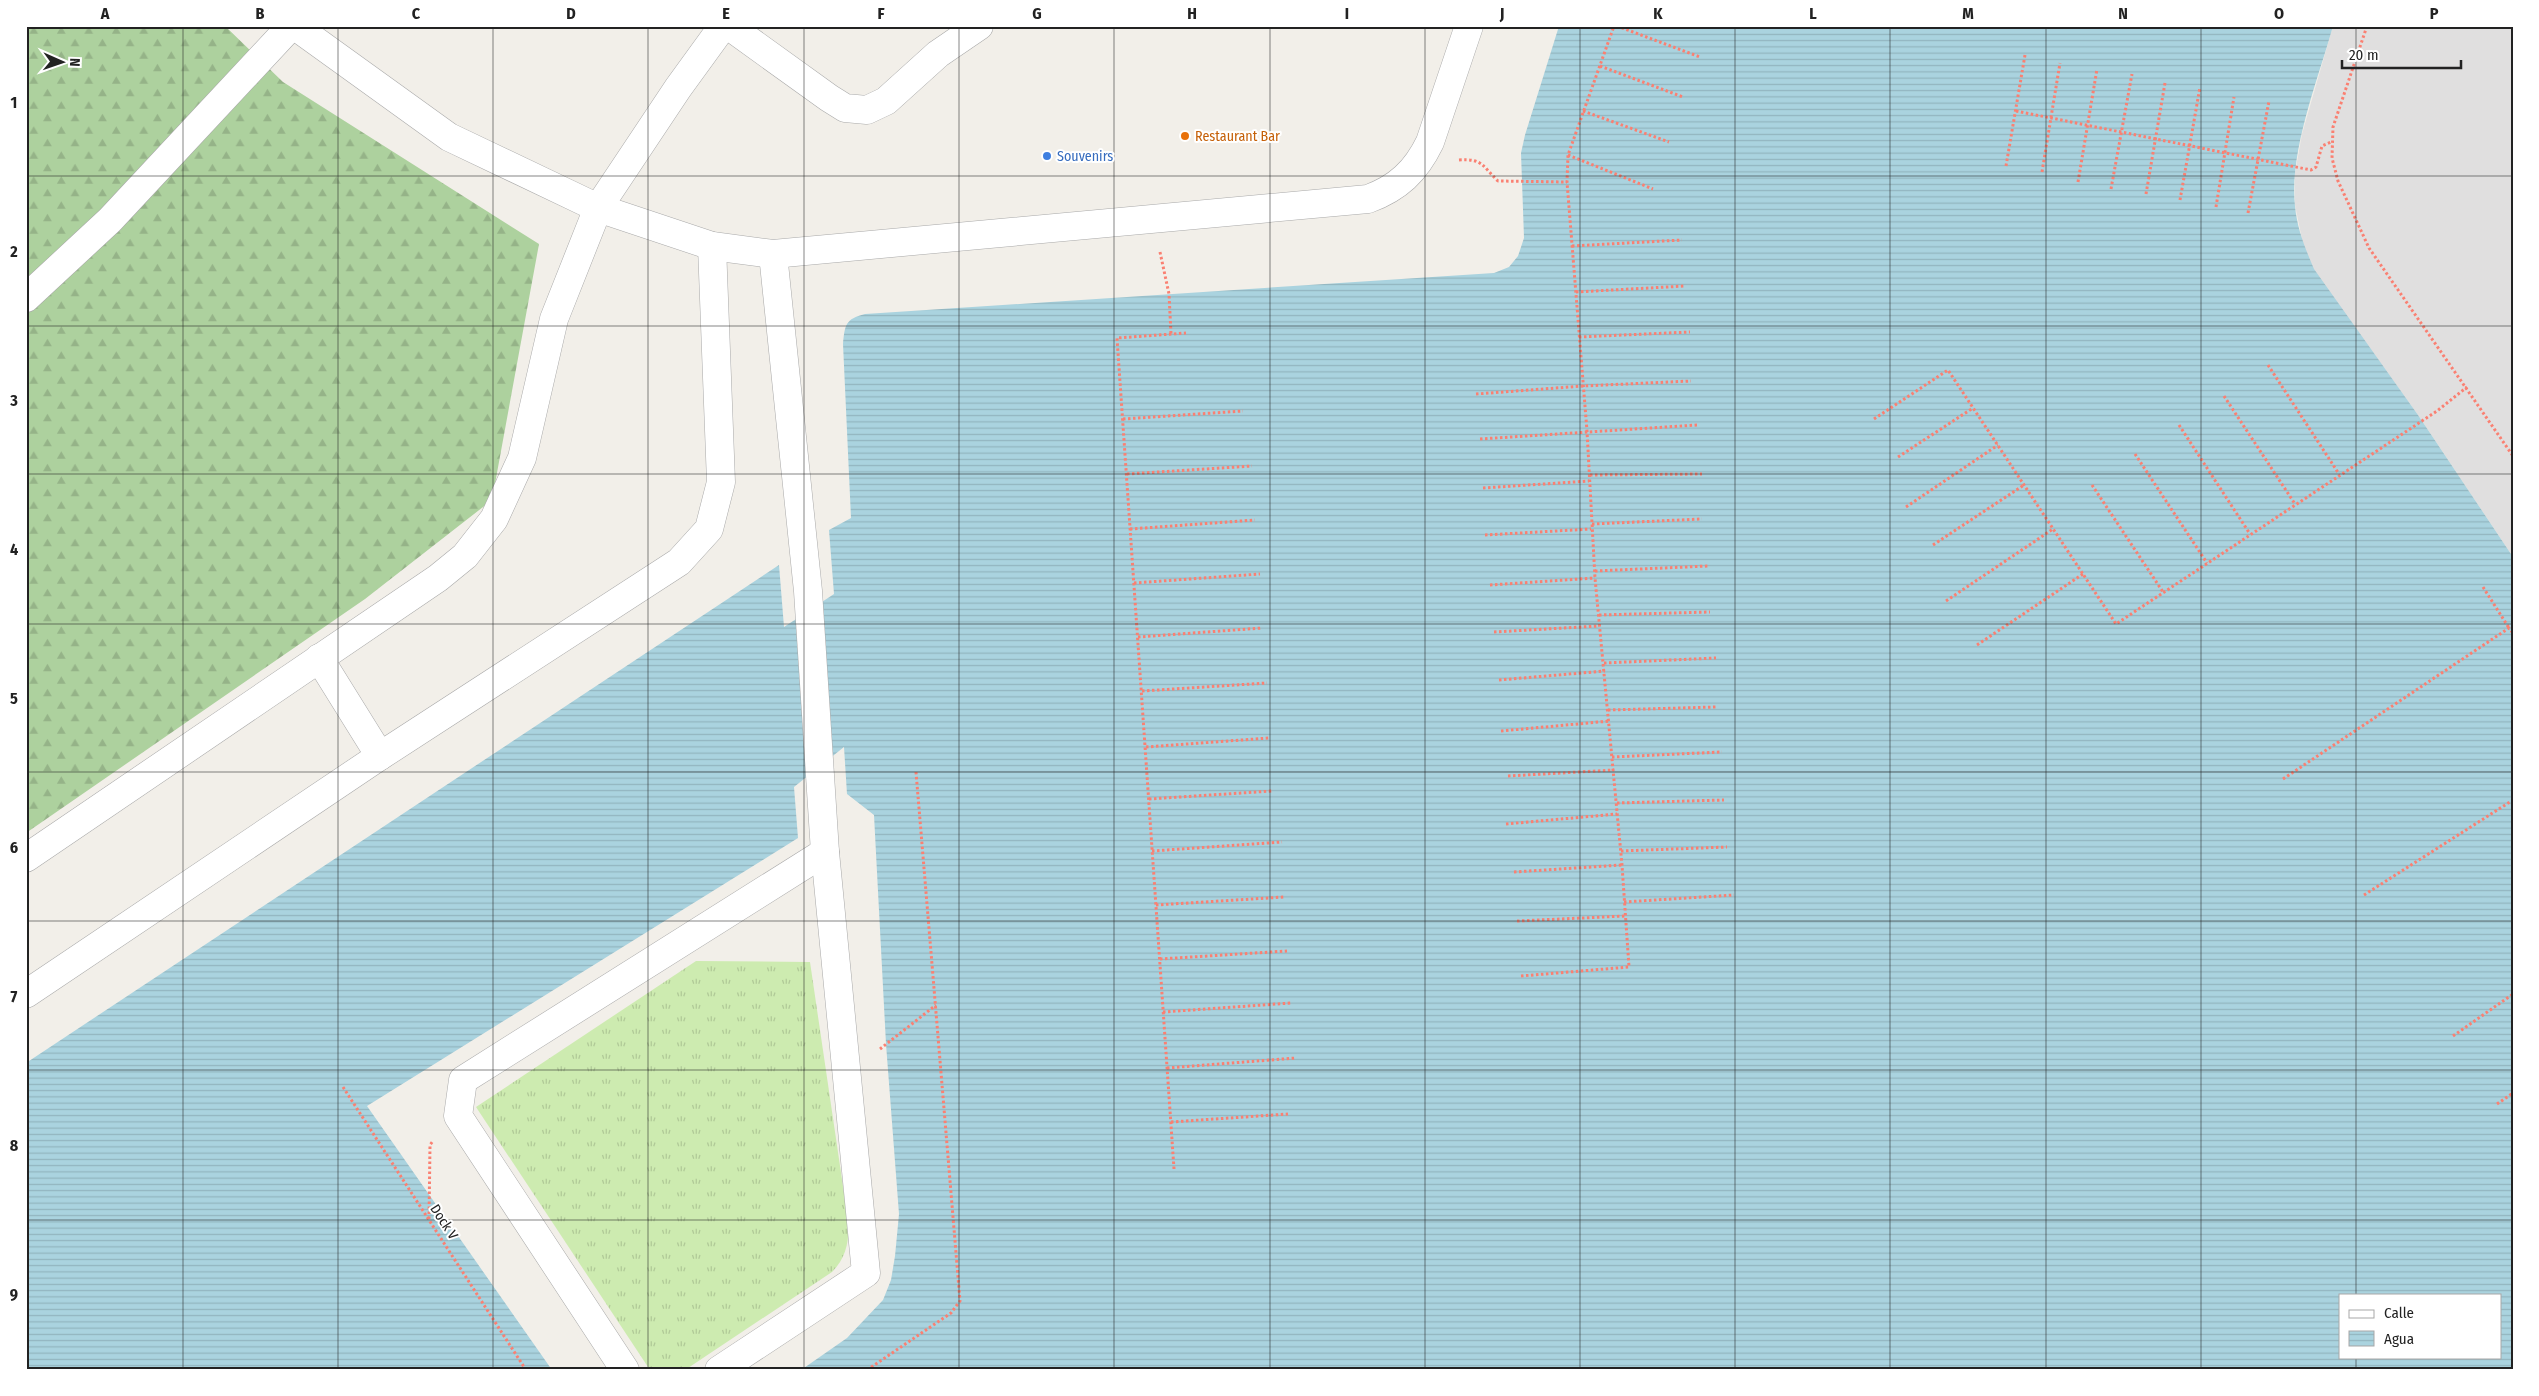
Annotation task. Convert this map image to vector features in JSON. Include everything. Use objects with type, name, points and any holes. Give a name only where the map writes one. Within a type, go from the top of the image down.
[{"type":"street","points":[[26,298],[110,220],[291,26]]},
{"type":"street","points":[[295,26],[449,137],[598,208],[712,246],[773,254],[1368,199],[1390,190],[1402,180],[1423,156],[1430,142],[1469,26]]},
{"type":"street","points":[[26,858],[445,572],[465,556],[494,519],[522,458],[554,319],[598,208],[678,88],[723,26]]},
{"type":"street","points":[[729,26],[845,108],[867,110],[886,101],[938,54],[979,26]]},
{"type":"street","points":[[26,994],[380,756],[679,562],[709,529],[721,482],[712,246]]},
{"type":"street","points":[[719,1370],[866,1273],[825,852],[809,611],[773,254]]},
{"type":"street","points":[[319,658],[380,756]]},
{"type":"street","points":[[626,1370],[458,1116],[463,1080],[825,852]]},
{"type":"path","points":[[1522,976],[1629,967],[1610,721],[1595,578],[1587,431],[1567,182],[1568,155],[1616,26],[1700,57]]},
{"type":"path","points":[[2367,26],[2334,120],[2331,142],[2333,166],[2338,181],[2369,248],[2513,456]]},
{"type":"path","points":[[2006,166],[2025,55]]},
{"type":"path","points":[[2042,172],[2060,63]]},
{"type":"path","points":[[1600,66],[1683,97]]},
{"type":"path","points":[[2078,182],[2097,69]]},
{"type":"path","points":[[2111,189],[2132,74]]},
{"type":"path","points":[[2146,194],[2165,83]]},
{"type":"path","points":[[2180,200],[2200,87]]},
{"type":"path","points":[[2216,207],[2234,97]]},
{"type":"path","points":[[2248,213],[2269,101]]},
{"type":"path","points":[[1583,111],[1669,142]]},
{"type":"path","points":[[2016,111],[2314,170],[2322,146],[2331,142]]},
{"type":"path","points":[[1568,155],[1653,189]]},
{"type":"path","points":[[1468,159],[1478,161],[1488,168],[1498,181],[1567,182]]},
{"type":"path","points":[[1572,246],[1682,240]]},
{"type":"path","points":[[1576,292],[1685,286]]},
{"type":"path","points":[[1168,294],[1171,334]]},
{"type":"path","points":[[1579,338],[1690,332]]},
{"type":"path","points":[[1174,1168],[1117,338],[1186,333]]},
{"type":"path","points":[[2268,365],[2339,474]]},
{"type":"path","points":[[1874,419],[1948,370],[2116,624],[2339,474],[2437,411],[2467,387]]},
{"type":"path","points":[[1476,394],[1583,386],[1691,381]]},
{"type":"path","points":[[2224,396],[2296,504]]},
{"type":"path","points":[[1898,457],[1973,408]]},
{"type":"path","points":[[1123,419],[1243,411]]},
{"type":"path","points":[[1480,440],[1587,431],[1697,425]]},
{"type":"path","points":[[2179,425],[2250,534]]},
{"type":"path","points":[[1906,506],[1998,446]]},
{"type":"path","points":[[2135,454],[2207,563]]},
{"type":"path","points":[[1127,474],[1252,466]]},
{"type":"path","points":[[1590,476],[1702,474]]},
{"type":"path","points":[[1484,488],[1589,481]]},
{"type":"path","points":[[2092,484],[2163,592]]},
{"type":"path","points":[[1933,545],[2024,485]]},
{"type":"path","points":[[1592,524],[1702,519]]},
{"type":"path","points":[[1130,528],[1255,520]]},
{"type":"path","points":[[1485,536],[1592,529]]},
{"type":"path","points":[[1946,601],[2053,529]]},
{"type":"path","points":[[1595,571],[1708,566]]},
{"type":"path","points":[[1134,583],[1260,574]]},
{"type":"path","points":[[1977,645],[2083,574]]},
{"type":"path","points":[[1490,585],[1595,578]]},
{"type":"path","points":[[2483,587],[2513,633]]},
{"type":"path","points":[[1599,615],[1710,612]]},
{"type":"path","points":[[1494,632],[1599,626]]},
{"type":"path","points":[[1138,637],[1262,628]]},
{"type":"path","points":[[2283,779],[2509,628]]},
{"type":"path","points":[[1604,663],[1716,658]]},
{"type":"path","points":[[1499,680],[1605,671]]},
{"type":"path","points":[[1142,691],[1267,683]]},
{"type":"path","points":[[1608,710],[1716,707]]},
{"type":"path","points":[[1501,731],[1610,721]]},
{"type":"path","points":[[1146,747],[1269,738]]},
{"type":"path","points":[[1612,757],[1722,752]]},
{"type":"path","points":[[1508,776],[1614,770]]},
{"type":"path","points":[[867,1370],[951,1313],[960,1301],[937,1005],[916,772]]},
{"type":"path","points":[[1149,799],[1272,791]]},
{"type":"path","points":[[1617,803],[1724,800]]},
{"type":"path","points":[[2364,895],[2513,800]]},
{"type":"path","points":[[1506,824],[1617,814]]},
{"type":"path","points":[[1152,851],[1282,842]]},
{"type":"path","points":[[1621,851],[1727,847]]},
{"type":"path","points":[[1514,872],[1622,865]]},
{"type":"path","points":[[1624,902],[1734,895]]},
{"type":"path","points":[[1156,905],[1284,897]]},
{"type":"path","points":[[1517,921],[1625,916]]},
{"type":"path","points":[[1160,960],[1287,951]]},
{"type":"path","points":[[2453,1036],[2513,994]]},
{"type":"path","points":[[1163,1012],[1291,1004]]},
{"type":"path","points":[[886,1044],[937,1005]]},
{"type":"path","points":[[1167,1068],[1296,1058]]},
{"type":"path","name":"Dock V","points":[[343,1087],[526,1370]]},
{"type":"path","points":[[2497,1104],[2513,1093]]},
{"type":"path","points":[[1171,1122],[1288,1114]]},
{"type":"path","points":[[429,1220],[430,1145],[458,1116]]},
{"type":"shaded area","points":[[2333,26],[2513,26],[2513,557],[2418,415],[2313,269],[2303,244],[2295,205],[2295,173],[2302,134]]},
{"type":"green space","points":[[26,26],[225,26],[283,82],[539,244],[492,500],[365,599],[26,833]]},
{"type":"green space","points":[[696,961],[810,962],[849,1234],[843,1257],[832,1272],[685,1370],[650,1370],[476,1107]]},
{"type":"water","points":[[1559,26],[2333,26],[2306,116],[2296,162],[2295,206],[2302,238],[2314,269],[2418,415],[2513,557],[2513,1370],[801,1370],[847,1338],[883,1300],[891,1280],[899,1214],[886,1044],[874,815],[847,794],[844,747],[794,787],[798,838],[367,1106],[552,1370],[26,1370],[26,1063],[779,565],[784,627],[834,594],[829,530],[851,518],[843,344],[847,324],[853,318],[865,314],[1494,273],[1509,267],[1518,256],[1524,238],[1521,153]]},
{"type":"place","name":"Restaurant Bar","points":[[1185,136]]},
{"type":"place","name":"Souvenirs","points":[[1047,156]]}]
